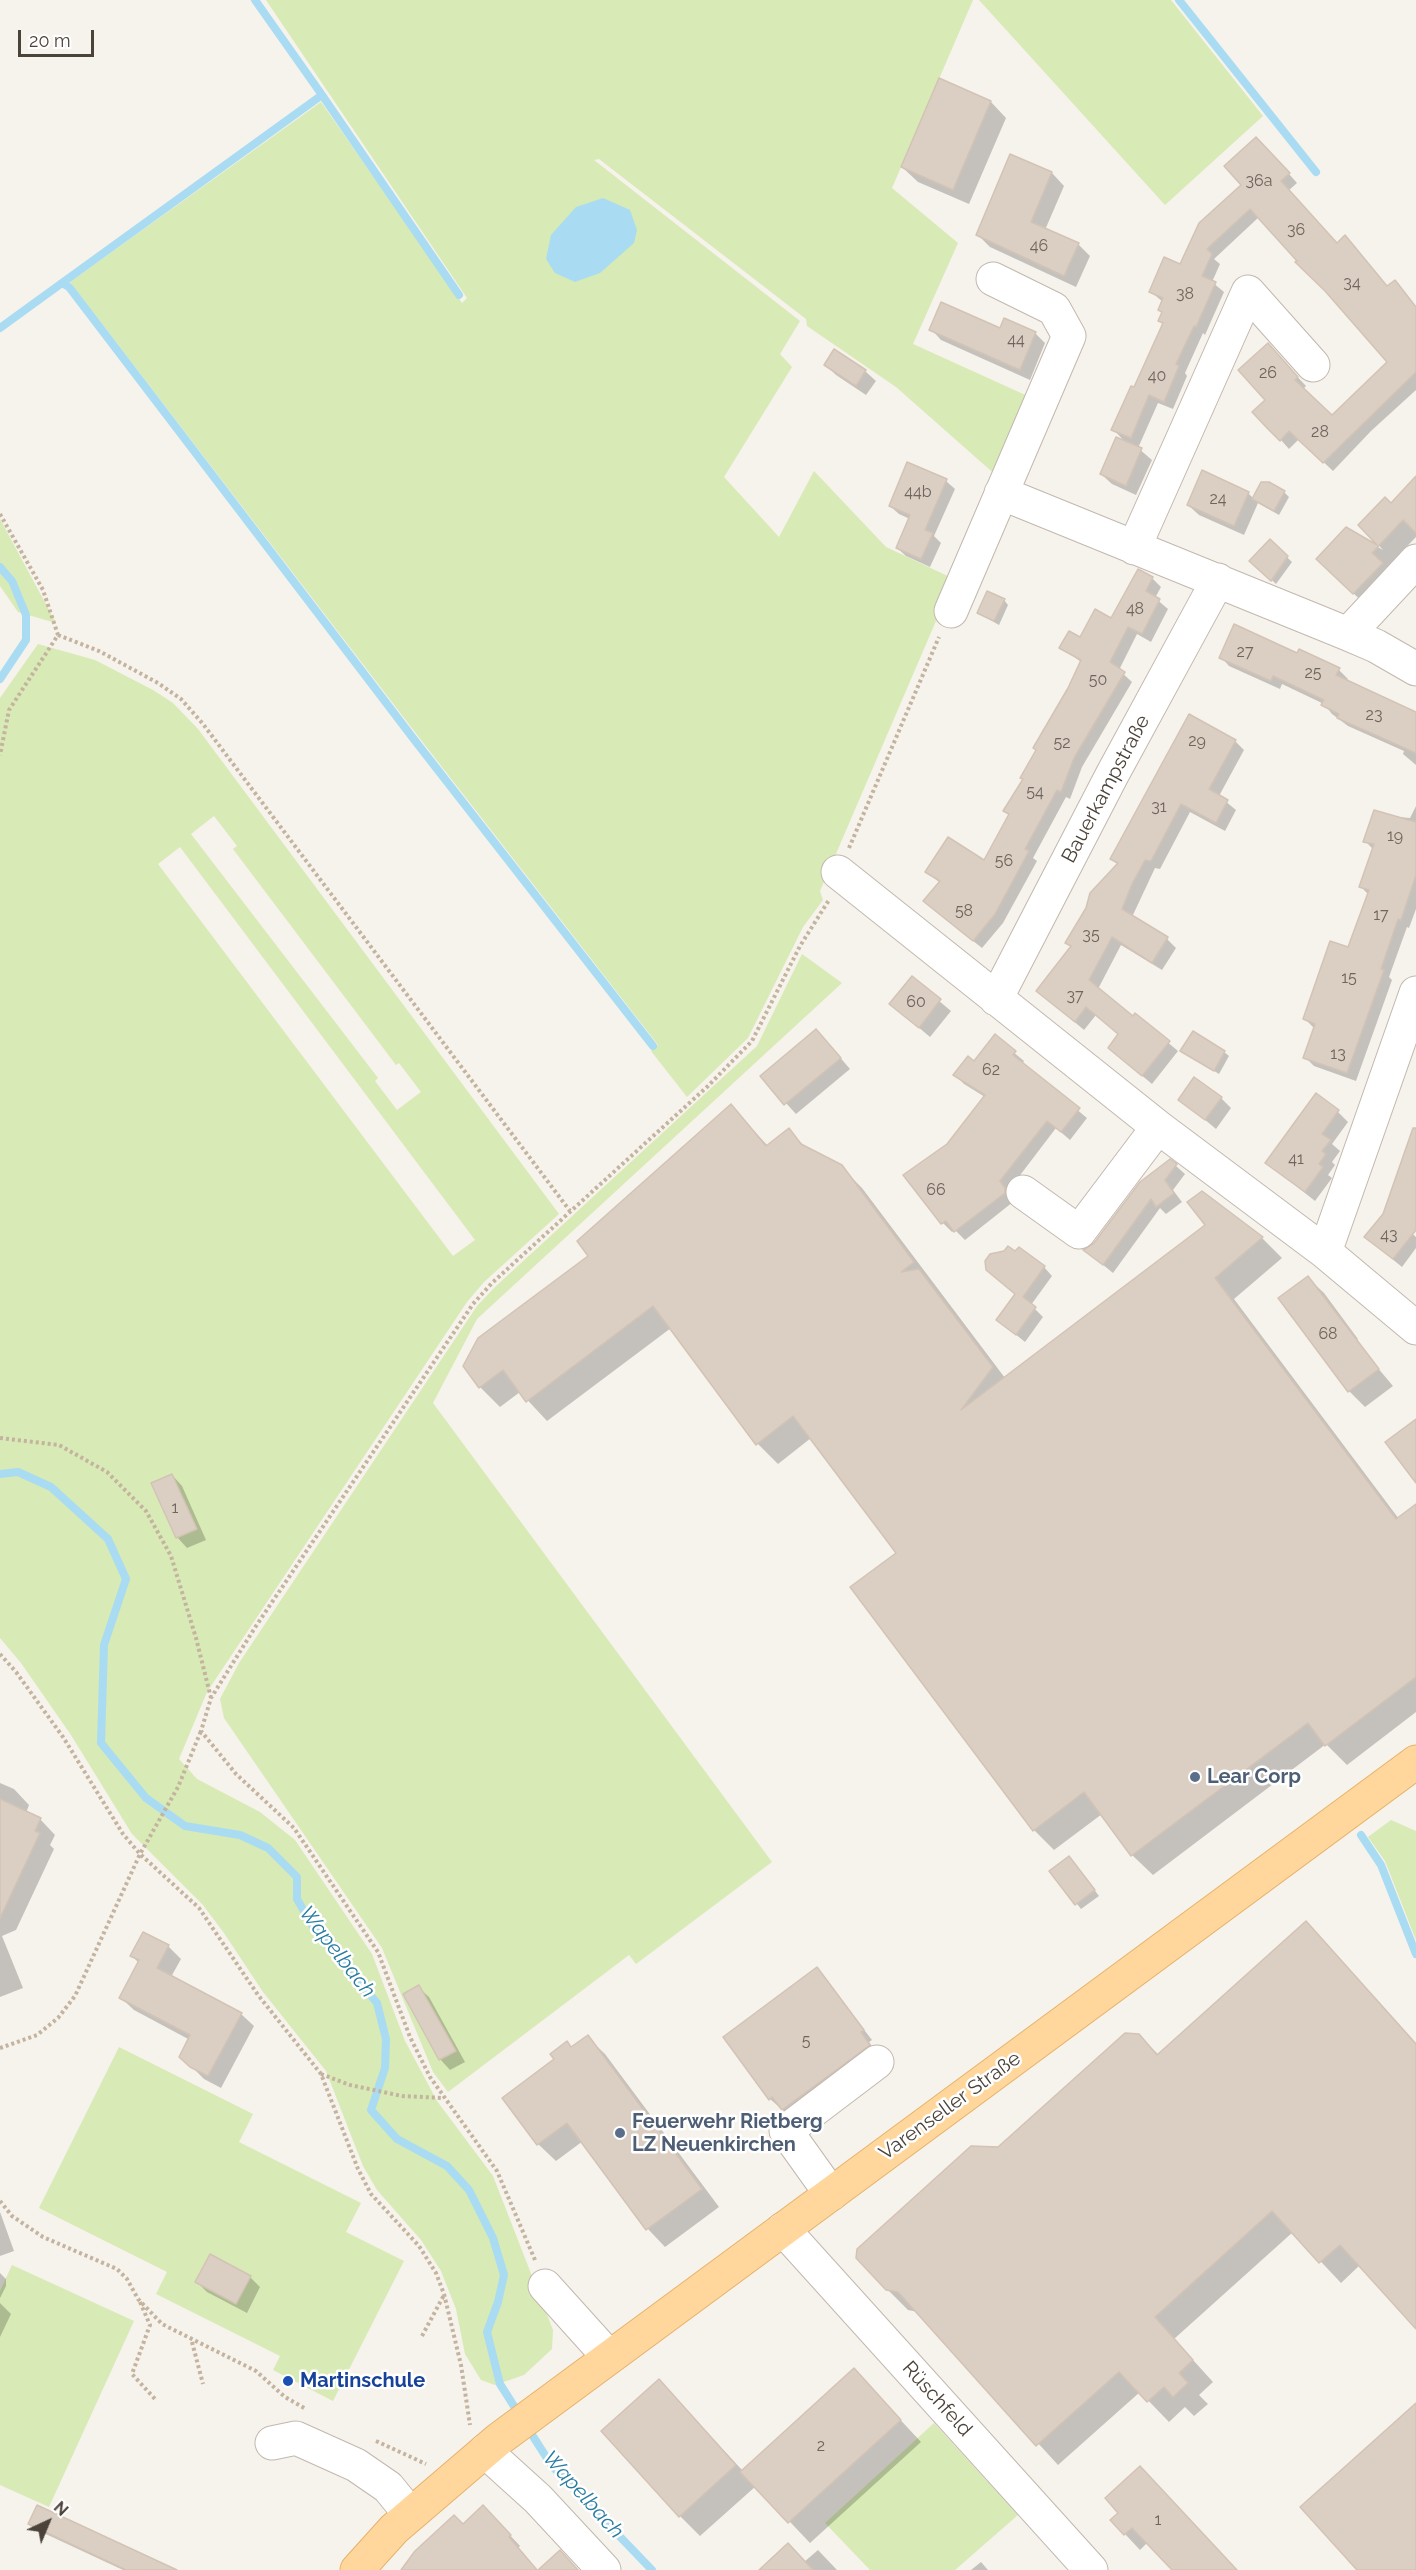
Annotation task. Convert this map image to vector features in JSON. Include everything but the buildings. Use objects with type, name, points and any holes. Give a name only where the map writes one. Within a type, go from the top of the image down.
[{"type":"main road","name":"Varenseller Straße","points":[[357,2570],[410,2514],[492,2445],[1416,1762]]},
{"type":"street","points":[[951,611],[1069,336],[1054,309],[993,279]]},
{"type":"street","points":[[1134,548],[1248,292],[1313,365]]},
{"type":"street","points":[[1001,493],[1348,634],[1376,646],[1416,669]]},
{"type":"street","points":[[1348,634],[1416,561]]},
{"type":"street","name":"Bauerkampstraße","points":[[996,999],[1112,775],[1218,580]]},
{"type":"street","points":[[838,872],[1158,1127],[1325,1252],[1416,1328]]},
{"type":"street","points":[[1325,1252],[1416,993]]},
{"type":"street","points":[[1023,1191],[1079,1232],[1158,1127]]},
{"type":"street","points":[[831,2194],[786,2131],[877,2062]]},
{"type":"street","name":"Rüschfeld","points":[[783,2229],[1091,2570]]},
{"type":"street","points":[[545,2286],[609,2357]]},
{"type":"street","points":[[272,2443],[296,2438],[356,2465],[388,2487],[410,2514]]},
{"type":"street","points":[[492,2445],[603,2570]]},
{"type":"path","points":[[0,514],[43,590],[58,635]]},
{"type":"path","points":[[0,2049],[37,2035],[58,2018],[75,1996],[140,1854],[178,1787],[201,1731],[211,1698],[256,1626],[473,1304],[492,1283],[708,1086],[752,1041],[800,946],[829,900],[838,872],[951,611]]},
{"type":"path","points":[[0,755],[9,710],[58,635]]},
{"type":"path","points":[[58,635],[99,651],[158,683],[181,699],[203,723],[570,1211]]},
{"type":"path","points":[[0,1438],[59,1446],[107,1472],[146,1511],[171,1556],[196,1638],[211,1698]]},
{"type":"path","points":[[0,1654],[39,1703],[123,1834],[140,1854],[199,1908],[258,1995],[321,2074],[358,2169],[372,2194],[419,2246],[436,2273],[444,2294],[461,2366],[472,2438],[492,2445]]},
{"type":"path","points":[[201,1731],[236,1774],[294,1828],[378,1952],[410,2037],[443,2098],[497,2171],[545,2286]]},
{"type":"path","points":[[321,2074],[350,2085],[402,2097],[443,2098]]},
{"type":"path","points":[[0,2202],[12,2216],[43,2236],[117,2269],[127,2279],[150,2325],[132,2374],[154,2400]]},
{"type":"path","points":[[423,2336],[444,2294]]},
{"type":"path","points":[[138,2299],[162,2325],[256,2371],[285,2397],[308,2410]]},
{"type":"path","points":[[192,2341],[203,2385]]},
{"type":"path","points":[[372,2440],[404,2452],[434,2468]]},
{"type":"green space","points":[[266,0],[973,0],[892,188],[958,243],[913,344],[1032,398],[998,477],[896,387],[807,326],[806,319],[599,159],[594,160],[800,321],[780,354],[792,367],[724,477],[779,537],[814,471],[886,547],[954,579],[820,891],[823,900],[803,927],[748,1038],[687,1097],[651,1051],[658,1045],[70,282],[321,102],[462,303],[467,298]]},
{"type":"green space","points":[[979,0],[1171,0],[1263,116],[1165,205]]},
{"type":"green space","points":[[0,519],[56,623],[18,612],[0,586]]},
{"type":"green space","points":[[38,644],[95,660],[173,703],[198,729],[559,1214],[484,1282],[467,1302],[207,1692],[179,1759],[197,1779],[260,1812],[295,1840],[372,1954],[405,2041],[437,2101],[493,2176],[553,2330],[552,2349],[524,2375],[495,2385],[481,2380],[465,2354],[456,2309],[441,2271],[421,2240],[377,2190],[363,2166],[326,2071],[263,1992],[203,1905],[132,1834],[71,1735],[21,1663],[0,1638],[0,698]],"holes":[[[214,816],[237,846],[233,849],[396,1065],[399,1063],[421,1092],[397,1110],[375,1081],[378,1078],[191,834]],[[180,847],[475,1240],[453,1256],[158,864]]]},
{"type":"green space","points":[[802,954],[842,983],[477,1319],[433,1403],[772,1862],[636,1964],[629,1955],[448,2092],[433,2072],[382,1948],[224,1718],[220,1699],[239,1663],[477,1306],[757,1046]]},
{"type":"green space","points":[[1391,1820],[1416,1831],[1416,1940],[1385,1861],[1368,1837]]},
{"type":"green space","points":[[119,2047],[253,2114],[239,2142],[361,2203],[346,2232],[404,2261],[333,2401],[273,2370],[280,2356],[156,2294],[167,2272],[39,2208]]},
{"type":"green space","points":[[12,2265],[134,2321],[49,2507],[0,2485],[0,2291]]},
{"type":"green space","points":[[934,2423],[1018,2515],[955,2570],[870,2570],[825,2523]]},
{"type":"water","points":[[603,198],[630,210],[637,230],[634,243],[600,273],[575,282],[555,273],[546,259],[551,235],[576,207]]},
{"type":"waterway","points":[[62,283],[322,95],[255,0]]},
{"type":"waterway","points":[[1179,0],[1316,172]]},
{"type":"waterway","points":[[322,95],[459,295]]},
{"type":"waterway","points":[[0,328],[62,283],[69,287],[416,742],[653,1046]]},
{"type":"waterway","name":"Wapelbach","points":[[0,567],[12,581],[26,615],[26,640],[0,679]]},
{"type":"waterway","name":"Wapelbach","points":[[0,1474],[18,1472],[51,1487],[108,1539],[126,1579],[104,1645],[101,1743],[146,1798],[185,1826],[240,1835],[268,1848],[297,1877],[297,1899],[315,1930],[377,2003],[386,2039],[385,2068],[371,2110],[397,2139],[447,2166],[469,2190],[493,2238],[504,2275],[498,2302],[487,2332],[500,2384],[519,2414]]},
{"type":"waterway","points":[[1361,1835],[1381,1865],[1416,1954]]},
{"type":"waterway","name":"Wapelbach","points":[[527,2427],[552,2466],[652,2570]]},
{"type":"place","name":"Lear Corp","points":[[1195,1777]]},
{"type":"place","name":"Feuerwehr Rietberg LZ Neuenkirchen","points":[[620,2133]]},
{"type":"place","name":"Martinschule","points":[[288,2381]]}]
